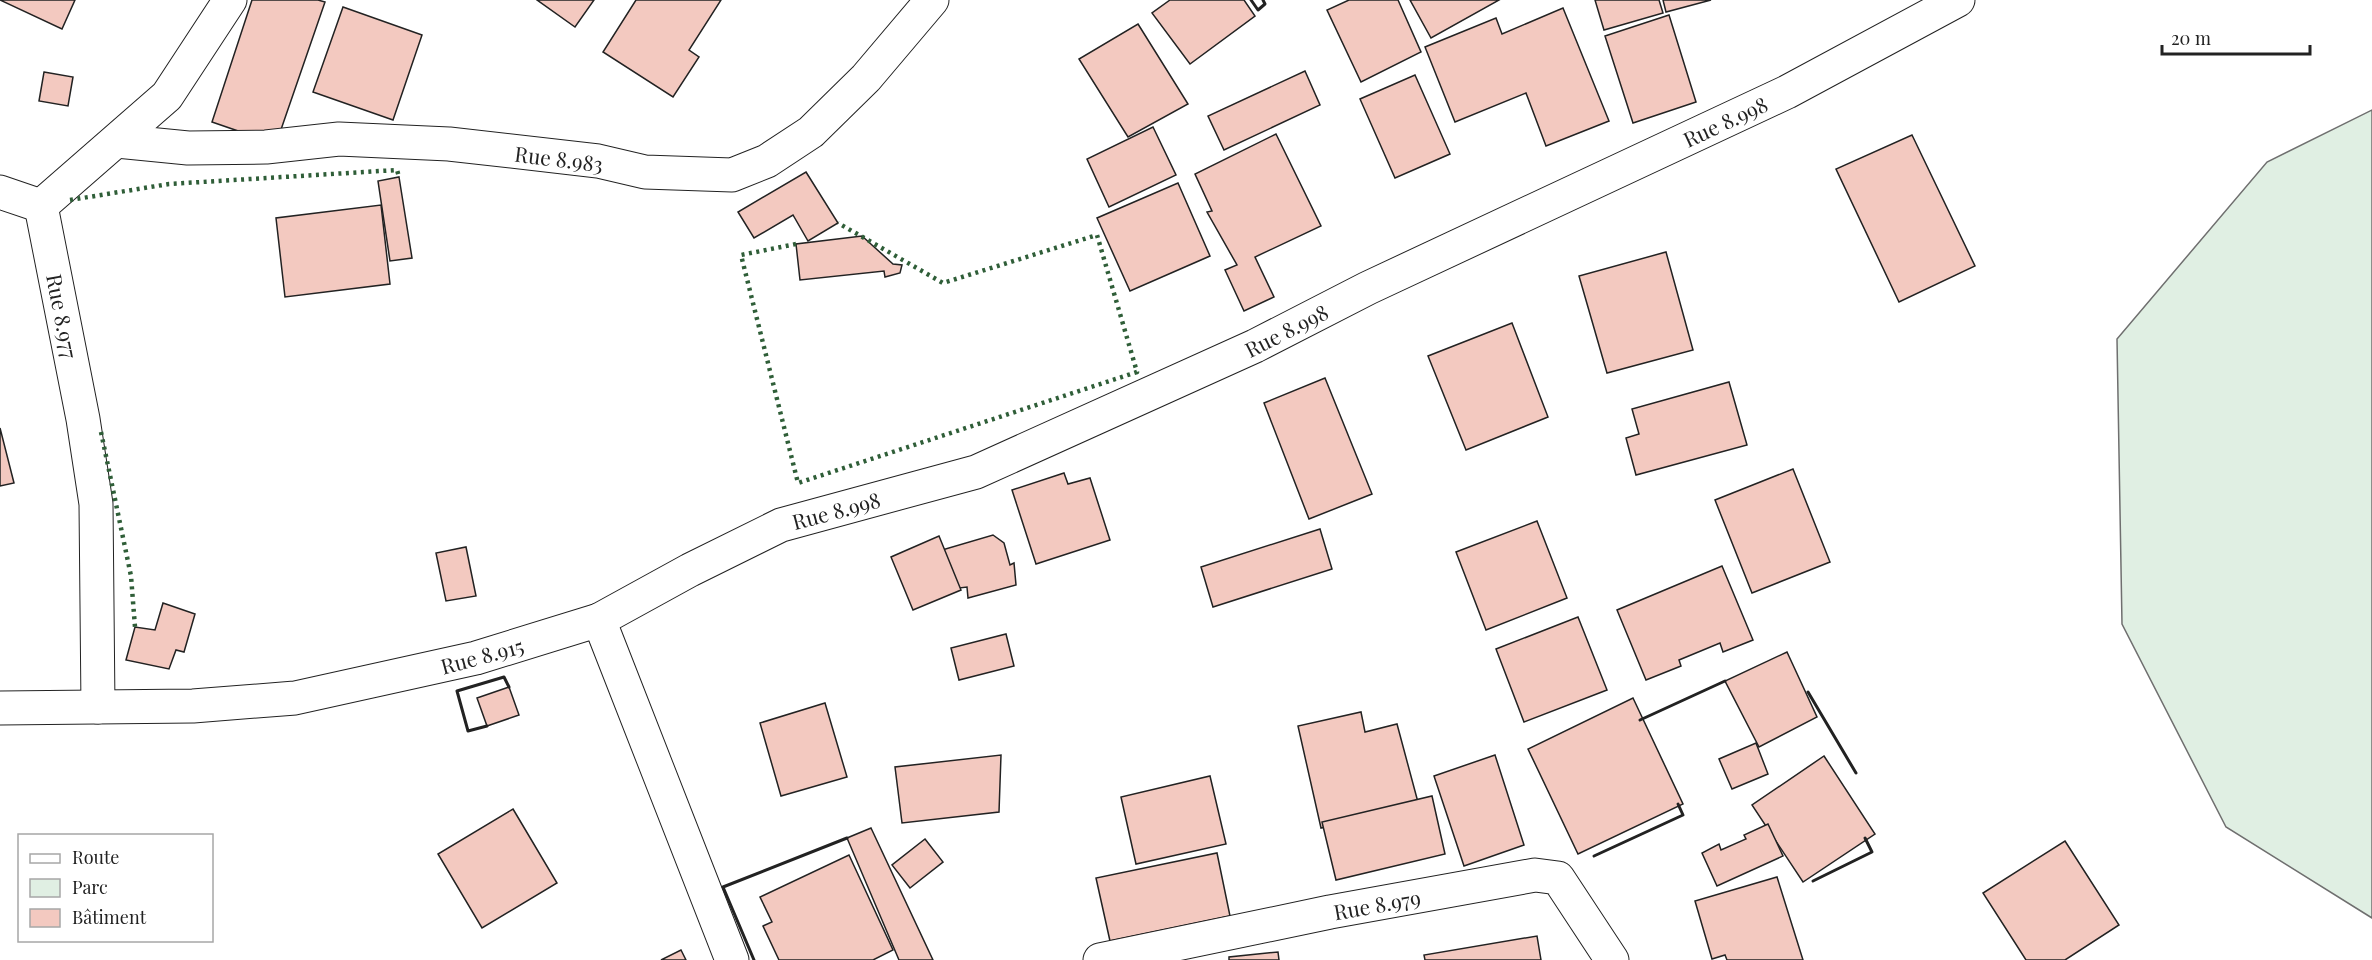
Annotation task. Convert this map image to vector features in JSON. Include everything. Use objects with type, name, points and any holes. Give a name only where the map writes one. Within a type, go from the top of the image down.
[{"type":"street","points":[[0,192],[41,206],[167,96],[230,0]]},
{"type":"street","name":"Rue 8.983","points":[[117,141],[188,147],[266,147],[339,139],[449,144],[598,161],[645,172],[732,175],[767,161],[811,132],[866,78],[932,0]]},
{"type":"street","name":"Rue 8.998","points":[[599,620],[690,570],[781,525],[976,472],[1255,346],[1379,283],[1787,92],[1958,0]]},
{"type":"street","name":"Rue 8.977","points":[[41,206],[83,419],[96,504],[99,707]]},
{"type":"street","points":[[599,620],[732,960]]},
{"type":"street","name":"Rue 8.915","points":[[0,708],[193,706],[295,698],[476,658],[599,620]]},
{"type":"street","name":"Rue 8.979","points":[[1100,960],[1330,912],[1535,875],[1558,878],[1612,960]]},
{"type":"green space","points":[[2372,110],[2372,918],[2226,827],[2122,624],[2117,339],[2267,162]]},
{"type":"building","points":[[0,0],[75,0],[62,29]]},
{"type":"building","points":[[252,0],[318,0],[325,2],[276,144],[212,122]]},
{"type":"building","points":[[537,0],[594,0],[575,27]]},
{"type":"building","points":[[636,0],[721,0],[689,50],[699,57],[673,97],[603,52]]},
{"type":"building","points":[[1170,0],[1244,0],[1255,16],[1190,64],[1152,13]]},
{"type":"building","points":[[1349,0],[1398,0],[1421,52],[1361,82],[1327,10]]},
{"type":"building","points":[[1410,0],[1499,0],[1431,38]]},
{"type":"building","points":[[1595,0],[1659,0],[1663,13],[1604,30]]},
{"type":"building","points":[[1663,0],[1711,0],[1666,12]]},
{"type":"building","points":[[343,7],[422,35],[393,120],[313,92]]},
{"type":"building","points":[[1563,8],[1609,121],[1546,146],[1526,93],[1455,122],[1425,47],[1496,18],[1502,34]]},
{"type":"building","points":[[1669,15],[1696,102],[1633,123],[1605,36]]},
{"type":"building","points":[[1138,24],[1188,104],[1128,137],[1079,59]]},
{"type":"building","points":[[1305,71],[1320,105],[1224,150],[1208,116]]},
{"type":"building","points":[[44,72],[73,77],[68,106],[39,101]]},
{"type":"building","points":[[1415,75],[1450,154],[1395,178],[1360,99]]},
{"type":"building","points":[[1153,127],[1176,175],[1109,207],[1087,159]]},
{"type":"building","points":[[1276,134],[1321,226],[1255,257],[1274,297],[1244,311],[1225,270],[1237,265],[1207,212],[1212,211],[1195,174]]},
{"type":"building","points":[[1912,135],[1975,266],[1899,302],[1836,169]]},
{"type":"building","points":[[806,172],[838,223],[808,241],[793,215],[754,238],[738,212]]},
{"type":"building","points":[[399,177],[412,258],[390,261],[378,181]]},
{"type":"building","points":[[1178,183],[1210,256],[1130,291],[1097,218]]},
{"type":"building","points":[[381,205],[390,284],[285,297],[276,218]]},
{"type":"building","points":[[862,236],[893,264],[902,265],[900,273],[885,277],[884,271],[800,280],[796,244]]},
{"type":"building","points":[[1666,252],[1693,350],[1607,373],[1579,276]]},
{"type":"building","points":[[1512,323],[1548,417],[1466,450],[1428,356]]},
{"type":"building","points":[[1325,378],[1372,494],[1309,519],[1264,403]]},
{"type":"building","points":[[1729,382],[1747,445],[1636,475],[1626,438],[1639,434],[1632,409]]},
{"type":"building","points":[[0,428],[14,483],[0,486]]},
{"type":"building","points":[[1793,469],[1830,562],[1752,593],[1715,500]]},
{"type":"building","points":[[1064,473],[1068,484],[1090,478],[1110,540],[1036,564],[1012,490]]},
{"type":"building","points":[[1537,521],[1567,598],[1486,630],[1456,552]]},
{"type":"building","points":[[1320,529],[1332,569],[1213,607],[1201,567]]},
{"type":"building","points":[[993,535],[1004,543],[1010,565],[1014,563],[1016,585],[968,598],[967,587],[951,589],[942,550]]},
{"type":"building","points":[[939,536],[961,590],[913,610],[891,557]]},
{"type":"building","points":[[466,547],[476,596],[446,601],[436,553]]},
{"type":"building","points":[[1722,566],[1753,640],[1723,652],[1720,643],[1679,660],[1681,666],[1646,680],[1617,610]]},
{"type":"building","points":[[163,603],[195,614],[184,652],[176,650],[169,669],[126,660],[135,627],[155,630]]},
{"type":"building","points":[[1578,617],[1607,690],[1524,722],[1496,649]]},
{"type":"building","points":[[1006,634],[1014,666],[959,680],[951,648]]},
{"type":"building","points":[[1787,652],[1817,717],[1759,747],[1725,681]]},
{"type":"building","points":[[509,687],[519,715],[487,726],[477,698]]},
{"type":"building","points":[[1633,698],[1683,804],[1578,854],[1528,749]]},
{"type":"building","points":[[825,703],[847,777],[781,796],[760,723]]},
{"type":"building","points":[[1361,712],[1365,732],[1397,724],[1419,806],[1321,828],[1298,726]]},
{"type":"building","points":[[1756,743],[1768,774],[1732,789],[1719,759]]},
{"type":"building","points":[[1001,755],[999,812],[902,823],[895,767]]},
{"type":"building","points":[[1495,755],[1524,845],[1464,866],[1434,776]]},
{"type":"building","points":[[1824,756],[1875,834],[1803,882],[1752,805]]},
{"type":"building","points":[[1210,776],[1226,844],[1136,864],[1121,797]]},
{"type":"building","points":[[1432,796],[1445,854],[1336,880],[1322,822]]},
{"type":"building","points":[[513,809],[557,883],[482,928],[438,854]]},
{"type":"building","points":[[1768,824],[1783,856],[1717,886],[1702,853],[1719,844],[1721,850],[1746,839],[1744,835]]},
{"type":"building","points":[[871,828],[933,960],[899,960],[847,838]]},
{"type":"building","points":[[925,839],[943,862],[910,888],[892,865]]},
{"type":"building","points":[[2065,841],[2119,925],[2065,960],[2026,960],[1983,893]]},
{"type":"building","points":[[1217,853],[1230,916],[1110,941],[1096,878]]},
{"type":"building","points":[[849,855],[893,950],[873,960],[779,960],[763,926],[772,922],[760,897]]},
{"type":"building","points":[[1777,877],[1803,960],[1727,960],[1725,955],[1712,959],[1695,901]]},
{"type":"building","points":[[1537,936],[1541,960],[1425,960],[1424,955]]},
{"type":"building","points":[[681,950],[686,960],[661,960]]},
{"type":"building","points":[[1278,952],[1279,960],[1229,960],[1229,957]]},
{"type":"hedge","points":[[70,200],[169,184],[397,170],[399,177]]},
{"type":"hedge","points":[[796,244],[741,255],[798,483],[1137,372],[1097,235],[943,283],[838,223]]},
{"type":"hedge","points":[[101,432],[131,576],[135,627]]},
{"type":"wall","points":[[1251,0],[1258,10],[1265,4],[1263,0]]},
{"type":"wall","points":[[487,726],[468,731],[457,691],[504,677],[509,687]]},
{"type":"wall","points":[[1640,720],[1725,681]]},
{"type":"wall","points":[[1808,692],[1856,773]]},
{"type":"wall","points":[[1594,856],[1683,815],[1678,804]]},
{"type":"wall","points":[[754,960],[723,887],[847,838]]},
{"type":"wall","points":[[1813,881],[1872,852],[1865,838]]}]
